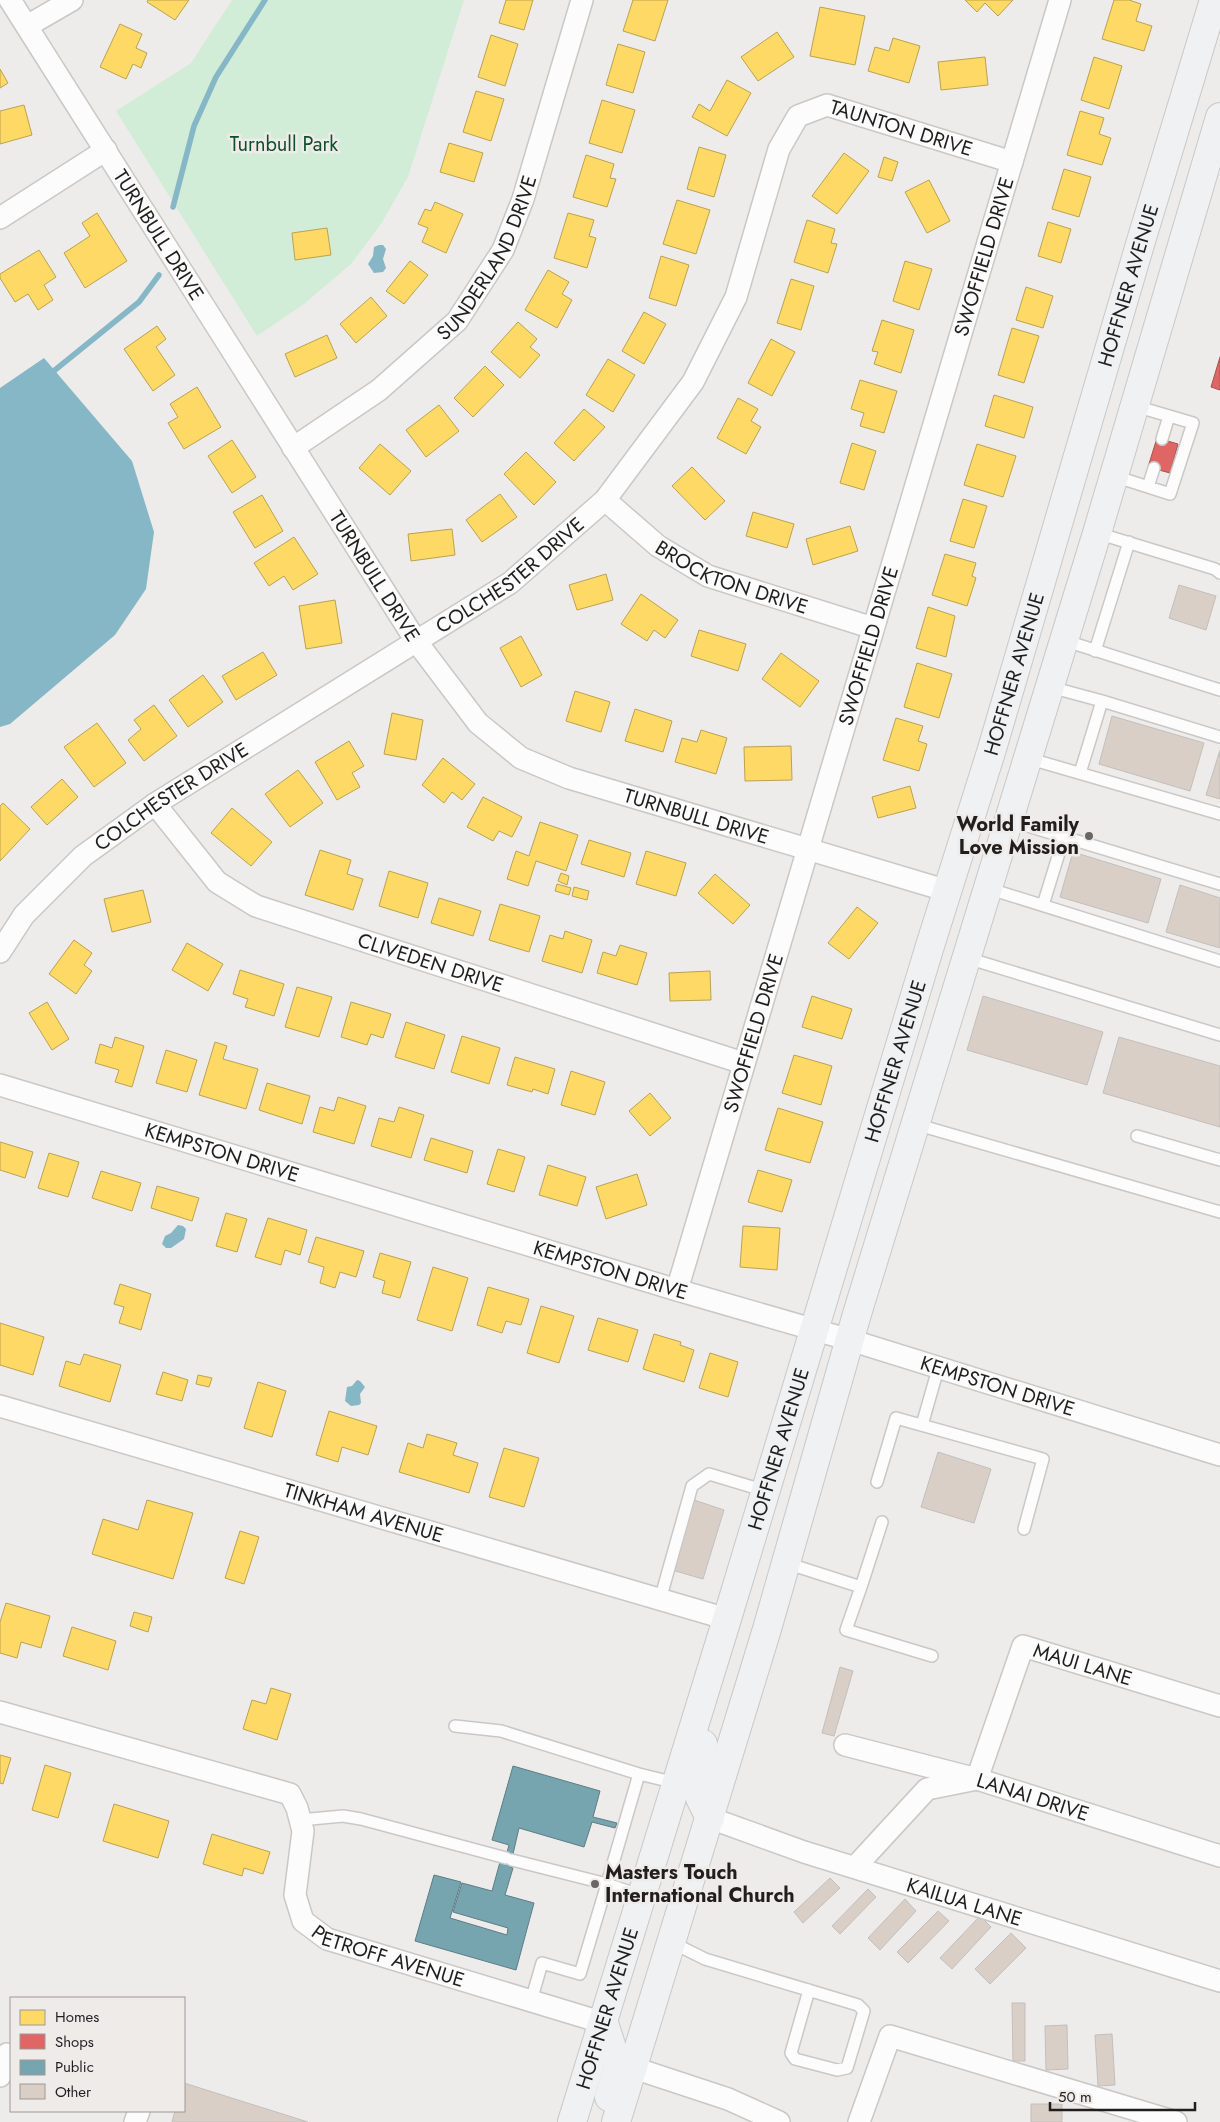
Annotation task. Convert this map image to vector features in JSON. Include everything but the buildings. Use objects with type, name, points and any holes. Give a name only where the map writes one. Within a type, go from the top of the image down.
[{"type":"main road","name":"HOFFNER AVENUE","points":[[572,2122],[604,2023],[948,891],[1214,0]]},
{"type":"main road","name":"HOFFNER AVENUE","points":[[616,2122],[710,1818],[850,1340],[1097,533],[1220,117]]},
{"type":"main road","points":[[968,952],[955,918],[956,909],[1016,711],[1010,685]]},
{"type":"main road","points":[[710,1818],[700,1798],[695,1770],[718,1695],[727,1620]]},
{"type":"main road","points":[[601,2122],[618,2066],[604,2023]]},
{"type":"street","name":"TURNBULL DRIVE","points":[[10,0],[416,642],[478,723],[521,758],[569,778],[948,891]]},
{"type":"street","points":[[27,26],[72,0]]},
{"type":"street","name":"SUNDERLAND DRIVE","points":[[293,448],[379,390],[456,321],[503,250],[523,199],[582,0]]},
{"type":"street","name":"SWOFFIELD DRIVE","points":[[677,1290],[1060,0]]},
{"type":"street","name":"TAUNTON DRIVE","points":[[779,149],[798,116],[827,105],[1012,162]]},
{"type":"street","name":"COLCHESTER DRIVE","points":[[0,952],[24,915],[83,856],[155,804],[510,583],[605,500],[693,382],[736,298],[779,149]]},
{"type":"street","points":[[0,218],[106,150]]},
{"type":"street","name":"BROCKTON DRIVE","points":[[605,500],[658,546],[708,576],[873,628]]},
{"type":"street","name":"CLIVEDEN DRIVE","points":[[155,804],[217,882],[256,906],[744,1063]]},
{"type":"street","name":"KEMPSTON DRIVE","points":[[0,1085],[677,1290],[850,1340],[938,1369],[1220,1455]]},
{"type":"street","name":"TINKHAM AVENUE","points":[[0,1406],[727,1620]]},
{"type":"street","name":"MAUI LANE","points":[[977,1779],[1023,1646],[1220,1706]]},
{"type":"street","name":"PETROFF AVENUE","points":[[0,1712],[290,1794],[297,1808],[303,1831],[295,1895],[303,1921],[327,1939],[604,2023]]},
{"type":"street","name":"LANAI DRIVE","points":[[845,1745],[977,1779],[1220,1856]]},
{"type":"street","points":[[856,1866],[927,1789],[977,1779]]},
{"type":"street","name":"KAILUA LANE","points":[[710,1818],[804,1852],[856,1866],[1220,1980]]},
{"type":"street","points":[[859,2122],[890,2036],[1176,2122]]},
{"type":"street","points":[[0,2076],[6,2054]]},
{"type":"street","points":[[634,2068],[728,2099],[779,2122]]},
{"type":"lane","points":[[1114,476],[1170,494],[1193,423],[1135,406]]},
{"type":"lane","points":[[1162,439],[1169,416]]},
{"type":"lane","points":[[1148,487],[1154,468]]},
{"type":"lane","points":[[1097,533],[1215,569],[1220,573]]},
{"type":"lane","points":[[1095,651],[1129,542]]},
{"type":"lane","points":[[1063,640],[1220,690]]},
{"type":"lane","points":[[1050,687],[1220,737]]},
{"type":"lane","points":[[1080,773],[1102,702]]},
{"type":"lane","points":[[1027,758],[1220,814]]},
{"type":"lane","points":[[1008,820],[1220,884]]},
{"type":"lane","points":[[1043,905],[1064,837]]},
{"type":"lane","points":[[988,888],[1220,961]]},
{"type":"lane","points":[[968,952],[1220,1035]]},
{"type":"lane","points":[[915,1124],[1220,1212]]},
{"type":"lane","points":[[1136,1136],[1220,1160]]},
{"type":"lane","points":[[922,1425],[938,1369]]},
{"type":"lane","points":[[877,1482],[896,1418],[1043,1459],[1024,1529]]},
{"type":"lane","points":[[660,1600],[692,1486],[709,1474],[766,1491]]},
{"type":"lane","points":[[882,1522],[846,1630],[932,1656]]},
{"type":"lane","points":[[786,1563],[861,1587]]},
{"type":"lane","points":[[455,1726],[501,1731],[639,1774],[676,1782]]},
{"type":"lane","points":[[531,2001],[542,1963],[580,1974],[639,1774]]},
{"type":"lane","points":[[300,1820],[344,1816],[361,1818],[607,1884],[642,1896]]},
{"type":"lane","points":[[671,1942],[705,1960],[809,1990],[858,2005],[864,2012],[847,2068],[837,2070],[795,2058],[791,2053],[809,1990]]},
{"type":"green space","name":"Turnbull Park","points":[[232,0],[464,0],[408,177],[381,224],[351,264],[304,304],[257,336],[116,111],[191,63]]},
{"type":"water","points":[[383,245],[386,249],[383,259],[386,268],[383,272],[374,273],[368,264],[373,256],[374,247]]},
{"type":"water","points":[[44,358],[132,461],[154,532],[146,589],[115,635],[10,724],[0,727],[0,388]]},
{"type":"water","points":[[178,1225],[186,1229],[184,1239],[171,1248],[166,1248],[162,1244],[165,1236],[171,1233]]},
{"type":"water","points":[[357,1380],[365,1387],[360,1394],[361,1403],[351,1406],[345,1401],[347,1387],[352,1386]]},
{"type":"waterway","points":[[173,207],[194,126],[216,77],[265,0]]},
{"type":"waterway","points":[[51,377],[55,370],[139,302],[159,275]]},
{"type":"place","name":"World Family Love Mission","points":[[1089,836]]},
{"type":"place","name":"Masters Touch International Church","points":[[595,1884]]}]
